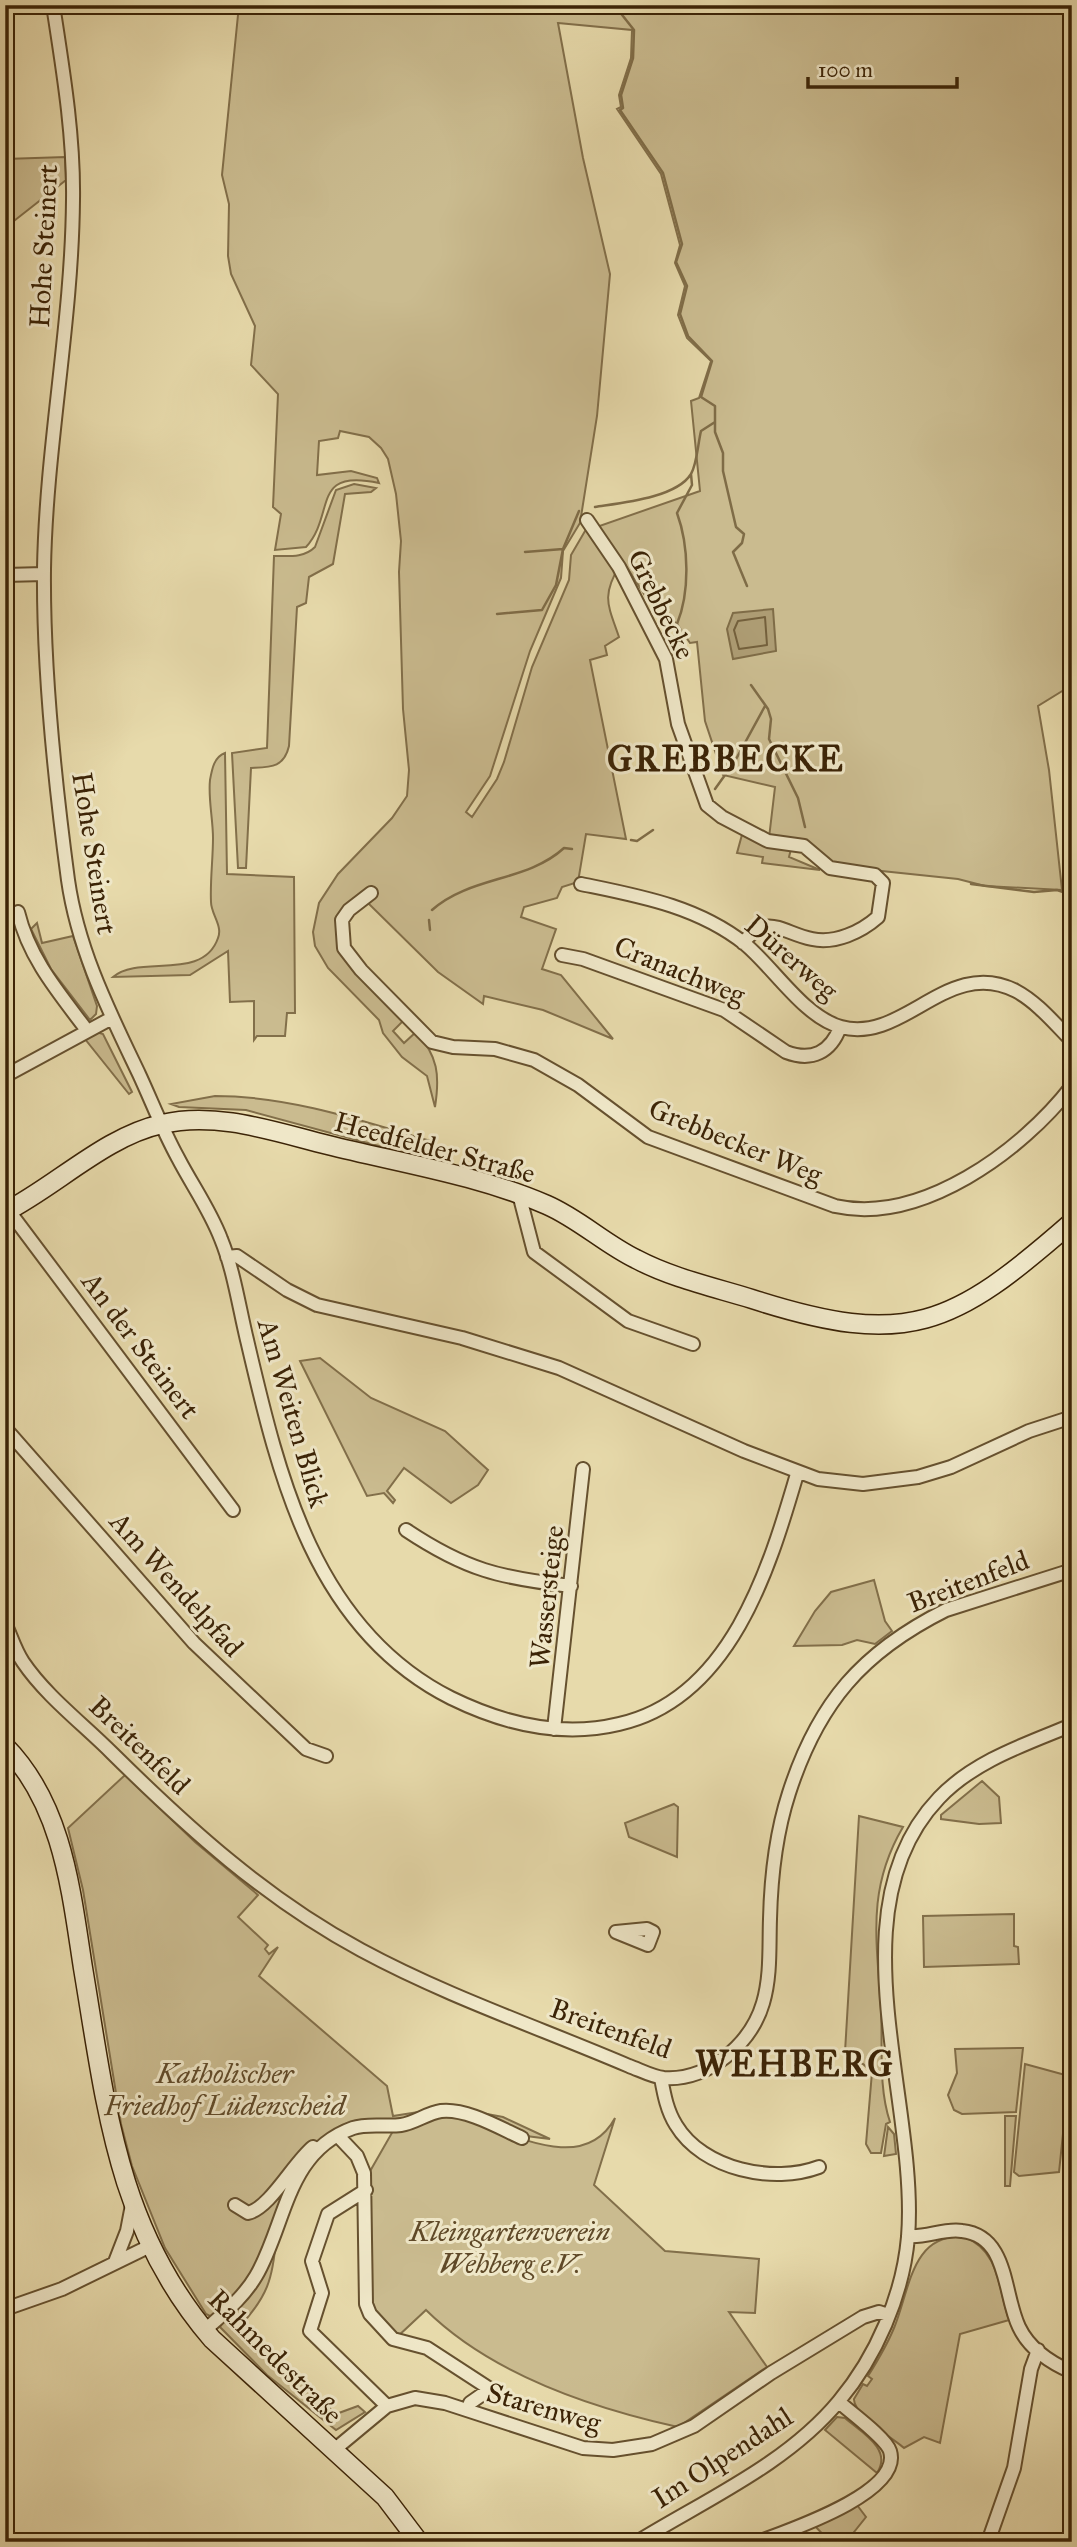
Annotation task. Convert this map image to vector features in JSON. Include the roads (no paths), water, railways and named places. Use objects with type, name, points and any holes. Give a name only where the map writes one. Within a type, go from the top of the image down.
[{"type":"main road","name":"Heedfelder Straße","points":[[7,1211],[111,1147],[162,1123],[238,1123],[519,1194],[554,1208],[648,1265],[794,1313],[858,1325],[906,1323],[958,1308],[1003,1281],[1072,1222]]},
{"type":"main road","name":"Rahmedestraße","points":[[5,1735],[11,1741],[10,1751],[44,1802],[59,1840],[70,1884],[112,2132],[132,2205],[150,2246],[205,2330],[385,2497],[407,2533],[419,2542]]},
{"type":"street","name":"Hohe Steinert","points":[[53,5],[69,113],[73,206],[51,445],[44,574],[49,677],[68,878],[80,935],[112,1018],[162,1123]]},
{"type":"street","name":"Grebbecke","points":[[587,520],[619,567],[666,659],[678,724],[707,805],[722,817],[768,841],[799,844],[810,849],[830,868],[876,875],[883,883],[878,917],[851,934],[814,940],[770,926],[756,929],[743,943]]},
{"type":"street","points":[[5,575],[44,574]]},
{"type":"street","name":"Dürerweg","points":[[581,884],[680,908],[743,943],[821,1018],[840,1027],[860,1029],[886,1024],[948,990],[972,983],[986,983],[1005,986],[1029,999],[1072,1041]]},
{"type":"street","name":"Grebbecker Weg","points":[[371,893],[349,910],[342,920],[344,948],[360,970],[432,1042],[505,1051],[534,1060],[578,1085],[648,1137],[835,1206],[853,1210],[889,1209],[937,1193],[1032,1130],[1072,1086]]},
{"type":"street","points":[[18,912],[34,957],[86,1029]]},
{"type":"street","name":"Cranachweg","points":[[562,955],[583,959],[704,1001],[736,1017],[790,1054],[819,1054],[832,1045],[840,1027]]},
{"type":"street","points":[[5,1076],[86,1029],[112,1018]]},
{"type":"street","name":"Am Weiten Blick","points":[[162,1123],[177,1157],[209,1211],[228,1257],[282,1480],[311,1550],[341,1600],[375,1641],[435,1690],[504,1720],[554,1729],[590,1730],[633,1720],[672,1702],[705,1673],[725,1650],[747,1611],[776,1542],[797,1474]]},
{"type":"street","points":[[519,1194],[534,1252],[628,1321],[693,1343]]},
{"type":"street","name":"An der Steinert","points":[[7,1211],[233,1510]]},
{"type":"street","name":"Am Weiten Blick","points":[[228,1257],[237,1256],[287,1290],[317,1305],[463,1338],[559,1368],[639,1406],[797,1474],[848,1483],[903,1481],[951,1467],[1029,1431],[1072,1417]]},
{"type":"street","name":"Am Wendelpfad","points":[[5,1428],[194,1643],[306,1749],[326,1756]]},
{"type":"street","name":"Wassersteige","points":[[554,1729],[583,1469]]},
{"type":"street","points":[[406,1530],[447,1557],[480,1571],[518,1580],[571,1586]]},
{"type":"street","name":"Breitenfeld","points":[[5,1623],[18,1652],[33,1675],[111,1752],[208,1845],[298,1912],[385,1962],[661,2078],[690,2076],[716,2064],[745,2037],[760,2012],[769,1973],[774,1864],[788,1794],[814,1729],[844,1685],[896,1637],[928,1619],[946,1610],[1072,1570]]},
{"type":"street","name":"Im Olpendahl","points":[[636,2542],[788,2449],[839,2402],[865,2364],[888,2315],[908,2236],[905,2150],[886,1978],[887,1914],[894,1875],[919,1823],[948,1789],[986,1763],[1072,1725]]},
{"type":"street","points":[[661,2078],[676,2125],[686,2139],[711,2156],[740,2169],[764,2174],[805,2173],[819,2167]]},
{"type":"street","points":[[205,2330],[248,2290],[266,2258],[281,2211],[298,2176],[314,2156],[338,2137],[355,2127],[399,2125],[449,2111],[522,2138]]},
{"type":"street","points":[[235,2205],[248,2213],[261,2207],[300,2159],[321,2142],[333,2136],[338,2137],[358,2156],[364,2173],[366,2304],[393,2339],[427,2347],[490,2389],[470,2403],[468,2410]]},
{"type":"street","points":[[366,2190],[328,2214],[312,2261],[322,2293],[310,2332],[387,2406]]},
{"type":"street","points":[[115,2262],[125,2238],[132,2205]]},
{"type":"street","points":[[908,2236],[962,2231],[987,2242],[1002,2264],[1019,2326],[1051,2362],[1072,2372]]},
{"type":"street","points":[[5,2309],[62,2289],[150,2246]]},
{"type":"street","name":"Starenweg","points":[[334,2450],[387,2406],[404,2399],[425,2398],[583,2448],[613,2450],[652,2444],[694,2426],[761,2379],[863,2317],[878,2312],[888,2315]]},
{"type":"street","points":[[988,2542],[1014,2468],[1031,2369],[1038,2350]]},
{"type":"street","points":[[758,2542],[850,2503],[887,2472],[890,2460],[888,2447],[839,2402]]},
{"type":"water","points":[[773,609],[776,651],[733,659],[727,629],[733,613]]},
{"type":"waterway","points":[[619,5],[619,11],[634,30],[633,58],[621,95],[623,108],[620,110],[663,173],[682,244],[676,262],[687,286],[680,314],[688,336],[712,361],[701,397],[715,406],[715,432],[723,453],[723,471],[736,527],[744,534],[742,543],[733,552],[747,586]]},
{"type":"waterway","points":[[595,507],[647,498],[684,482],[693,470],[701,431],[715,422]]},
{"type":"waterway","points":[[677,624],[686,584],[686,554],[677,513],[692,485],[691,474]]},
{"type":"waterway","points":[[525,552],[563,549],[579,511]]},
{"type":"waterway","points":[[497,614],[542,610],[556,585],[563,549]]},
{"type":"waterway","points":[[751,685],[768,709],[771,719],[769,739],[798,798],[805,827]]},
{"type":"waterway","points":[[735,761],[765,706]]},
{"type":"waterway","points":[[715,789],[730,768]]},
{"type":"waterway","points":[[631,840],[637,841],[653,830]]},
{"type":"waterway","points":[[432,910],[463,891],[533,867],[564,848],[572,849]]},
{"type":"waterway","points":[[971,884],[1034,892],[1057,890],[1072,895]]},
{"type":"waterway","points":[[429,920],[430,930]]},
{"type":"district","name":"GREBBECKE","points":[[726,759]]},
{"type":"district","name":"WEHBERG","points":[[795,2064]]},
{"type":"park label","name":"Katholischer Friedhof Lüdenscheid","points":[[225,2089]]},
{"type":"park label","name":"Kleingartenverein Wehberg e.V.","points":[[510,2247]]}]
